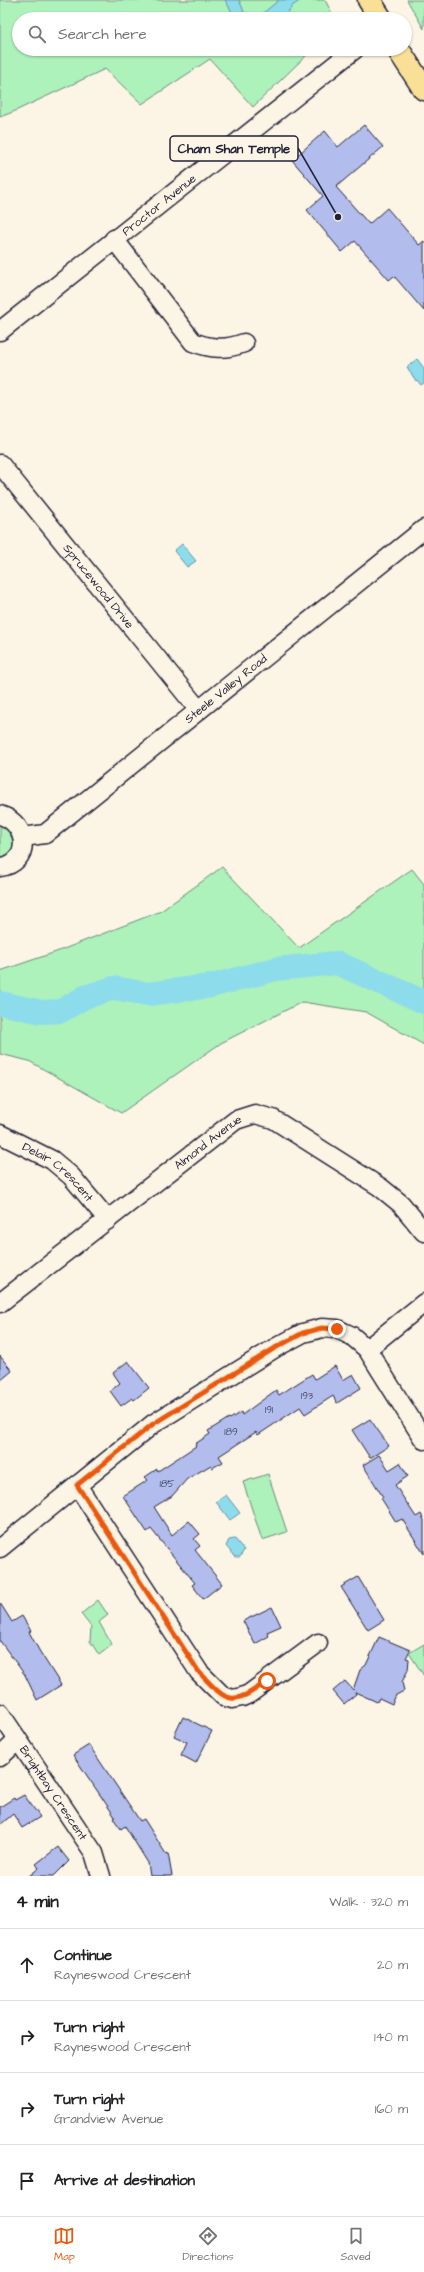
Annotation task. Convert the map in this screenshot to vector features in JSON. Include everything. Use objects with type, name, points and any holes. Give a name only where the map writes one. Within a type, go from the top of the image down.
[{"type":"main road","points":[[369,0],[377,12]]},
{"type":"main road","points":[[403,56],[424,89]]},
{"type":"street","name":"Proctor Avenue","points":[[0,331],[114,239],[347,56]]},
{"type":"street","points":[[114,239],[193,342],[203,346],[219,348],[231,348],[244,343]]},
{"type":"street","name":"Sprucewood Drive","points":[[0,464],[198,709]]},
{"type":"street","name":"Steele Valley Road","points":[[23,837],[45,834],[198,709],[424,529]]},
{"type":"street","points":[[0,815],[9,817],[17,824],[23,837],[21,853],[14,862],[0,867]]},
{"type":"street","name":"Almond Avenue","points":[[0,1304],[236,1120],[255,1114],[273,1120],[380,1187],[401,1204],[424,1232]]},
{"type":"street","name":"Delair Crescent","points":[[0,1134],[52,1160],[71,1176],[108,1220]]},
{"type":"street","points":[[368,1349],[424,1303]]},
{"type":"street","points":[[0,1548],[153,1424],[181,1405],[303,1333],[322,1328],[337,1329],[352,1336],[368,1349],[424,1440]]},
{"type":"street","points":[[77,1485],[199,1672],[223,1696],[232,1699],[249,1694],[318,1643]]},
{"type":"street","name":"Brightbay Crescent","points":[[0,1713],[17,1741],[94,1853],[101,1876]]},
{"type":"street","points":[[0,1757],[17,1741]]},
{"type":"green space","points":[[0,0],[325,0],[331,12],[12,12],[12,56],[306,56],[253,107],[210,59],[142,104],[105,69],[0,117]]},
{"type":"green space","points":[[407,0],[424,0],[424,29]]},
{"type":"green space","points":[[0,822],[15,836],[12,850],[0,859]]},
{"type":"green space","points":[[222,867],[299,948],[412,869],[424,884],[424,1045],[366,1012],[302,1002],[221,1043],[121,1113],[29,1061],[0,1054],[0,971],[56,952],[161,911]]},
{"type":"green space","points":[[268,1474],[287,1532],[262,1540],[243,1482]]},
{"type":"green space","points":[[98,1600],[108,1615],[99,1622],[112,1645],[99,1655],[90,1641],[91,1627],[81,1614]]},
{"type":"green space","points":[[424,1644],[424,1676],[409,1653]]},
{"type":"water","points":[[225,0],[239,0],[244,12],[232,12]]},
{"type":"water","points":[[279,0],[301,0],[292,6],[288,12],[264,12]]},
{"type":"water","points":[[417,359],[424,368],[424,383],[421,385],[417,380],[416,381],[407,367]]},
{"type":"water","points":[[182,544],[196,561],[187,567],[174,551]]},
{"type":"water","points":[[226,1495],[240,1513],[230,1520],[216,1502]]},
{"type":"water","points":[[235,1539],[244,1550],[240,1557],[235,1557],[226,1546],[229,1540]]},
{"type":"building","points":[[364,125],[383,147],[336,187],[369,224],[387,208],[419,245],[424,241],[424,311],[394,276],[389,280],[355,241],[342,252],[307,210],[323,196],[292,160],[325,131],[338,147]]},
{"type":"building","points":[[0,1356],[12,1371],[0,1381]]},
{"type":"building","points":[[128,1361],[149,1388],[134,1400],[132,1398],[121,1406],[110,1391],[120,1383],[113,1373]]},
{"type":"building","points":[[335,1366],[343,1380],[353,1374],[361,1388],[337,1403],[333,1396],[305,1414],[300,1407],[258,1435],[256,1432],[219,1456],[223,1462],[212,1468],[211,1465],[187,1479],[172,1496],[154,1507],[172,1535],[189,1521],[200,1534],[194,1539],[200,1546],[195,1550],[222,1584],[203,1599],[192,1585],[195,1583],[151,1529],[147,1532],[123,1496],[148,1480],[145,1477],[157,1469],[158,1471],[196,1446],[195,1444],[210,1434],[208,1431],[229,1418],[230,1419],[241,1412],[242,1415],[276,1390],[279,1395],[312,1374],[315,1379]]},
{"type":"building","points":[[370,1419],[389,1446],[370,1458],[352,1430]]},
{"type":"building","points":[[379,1455],[389,1470],[400,1463],[408,1476],[395,1485],[416,1517],[421,1514],[424,1520],[424,1554],[402,1519],[396,1522],[381,1498],[383,1497],[363,1465]]},
{"type":"building","points":[[358,1577],[384,1620],[368,1630],[341,1587]]},
{"type":"building","points":[[0,1603],[12,1622],[22,1616],[31,1631],[29,1632],[40,1652],[61,1685],[37,1700],[25,1675],[0,1641]]},
{"type":"building","points":[[272,1607],[281,1626],[267,1632],[269,1636],[255,1644],[243,1621]]},
{"type":"building","points":[[379,1637],[410,1650],[406,1658],[409,1659],[408,1670],[402,1682],[404,1691],[396,1695],[392,1704],[379,1698],[377,1702],[355,1692],[356,1694],[344,1704],[333,1691],[345,1681],[353,1690],[360,1670],[366,1665]]},
{"type":"building","points":[[183,1717],[212,1731],[196,1763],[181,1755],[187,1742],[174,1736]]},
{"type":"building","points":[[89,1745],[140,1821],[144,1819],[166,1854],[168,1853],[172,1876],[150,1876],[148,1863],[125,1826],[121,1829],[113,1818],[115,1817],[73,1755]]},
{"type":"building","points":[[24,1795],[40,1817],[22,1828],[13,1814],[0,1825],[0,1807],[14,1798],[15,1800]]},
{"type":"building","points":[[58,1847],[69,1861],[54,1876],[29,1876],[39,1868],[36,1864]]},
{"type":"waterway","points":[[0,1003],[42,1012],[61,1011],[85,997],[114,988],[147,994],[211,986],[276,969],[337,963],[424,1002]]},
{"type":"place","name":"Cham Shan Temple","points":[[338,217]]},
{"type":"route","points":[[267,1681],[249,1694],[232,1699],[223,1696],[214,1689],[199,1672],[80,1486],[77,1485],[153,1424],[181,1405],[275,1348],[303,1333],[322,1328],[337,1329]]}]
